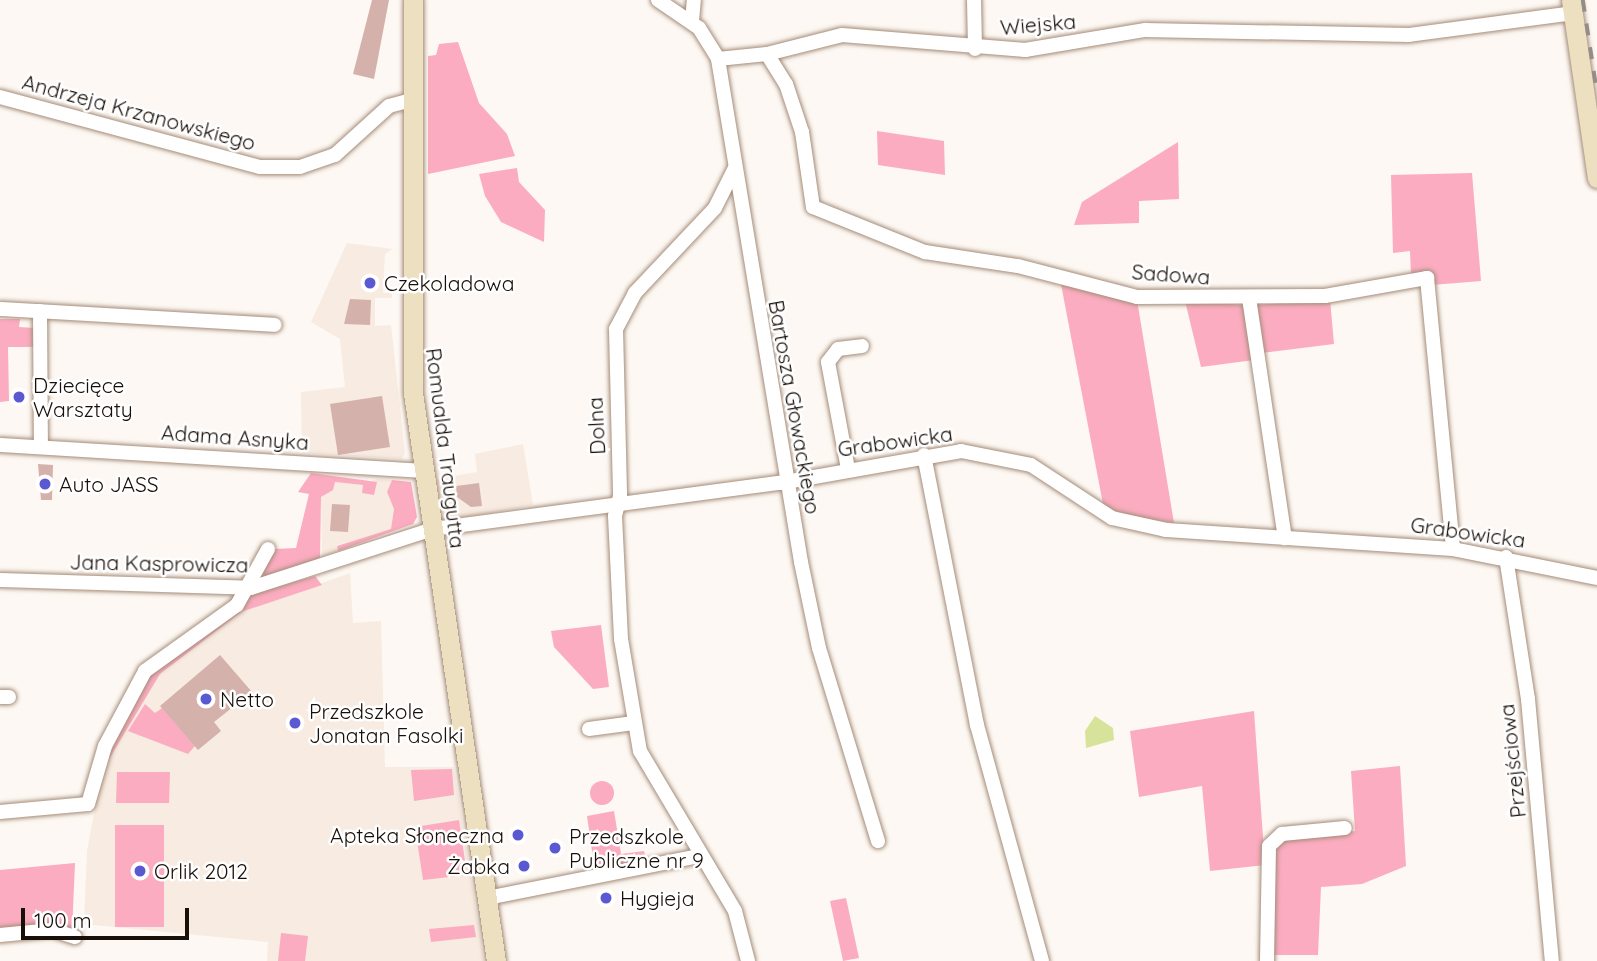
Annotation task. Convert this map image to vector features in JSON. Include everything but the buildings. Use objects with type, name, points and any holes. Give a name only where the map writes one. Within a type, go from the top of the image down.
[{"type":"street","name":"Romualda Traugutta","points":[[413,0],[409,330],[425,471],[496,961]]},
{"type":"street","name":"Bartosza Głowackiego","points":[[658,0],[692,21],[718,59],[786,480],[819,648],[878,841]]},
{"type":"street","points":[[692,21],[694,0]]},
{"type":"street","points":[[974,0],[975,49]]},
{"type":"street","points":[[1572,6],[1597,178]]},
{"type":"street","name":"Wiejska","points":[[718,59],[767,54],[842,35],[975,49],[1025,50],[1145,30],[1409,35],[1572,6]]},
{"type":"street","name":"Sadowa","points":[[767,54],[786,84],[808,161],[810,196],[821,213],[854,219],[945,257],[1018,265],[1137,296],[1325,296],[1427,278],[1453,549]]},
{"type":"street","name":"Andrzeja Krzanowskiego","points":[[0,97],[260,167],[300,167],[335,155],[389,106],[412,100]]},
{"type":"street","name":"Dolna","points":[[735,168],[715,208],[635,293],[616,329],[618,505],[621,639],[634,723],[648,769],[735,911],[748,961]]},
{"type":"street","points":[[1250,298],[1285,538]]},
{"type":"street","points":[[0,309],[275,325]]},
{"type":"street","points":[[40,311],[41,446]]},
{"type":"street","points":[[848,469],[828,362],[838,349],[862,346]]},
{"type":"street","name":"Adama Asnyka","points":[[0,445],[425,471]]},
{"type":"street","name":"Grabowicka","points":[[433,529],[618,505],[786,480],[924,455],[961,452],[1031,465],[1126,521],[1166,530],[1453,549],[1506,557],[1597,578]]},
{"type":"street","points":[[924,455],[977,725],[1042,961]]},
{"type":"street","name":"Jana Kasprowicza","points":[[0,580],[251,588],[433,529]]},
{"type":"street","points":[[0,812],[88,804],[105,746],[145,671],[237,605],[251,588],[268,549]]},
{"type":"street","name":"Przejściowa","points":[[1506,557],[1528,699],[1552,961]]},
{"type":"street","points":[[589,729],[634,723]]},
{"type":"street","points":[[1268,961],[1269,846],[1282,834],[1345,828]]},
{"type":"street","points":[[487,898],[699,856]]},
{"type":"street","points":[[0,935],[53,930],[75,937]]},
{"type":"shaded area","points":[[458,42],[479,103],[507,134],[515,156],[428,174],[428,56],[436,55],[439,44]]},
{"type":"shaded area","points":[[877,131],[944,141],[945,175],[878,165]]},
{"type":"shaded area","points":[[1178,142],[1179,199],[1139,201],[1139,223],[1074,225],[1082,202]]},
{"type":"shaded area","points":[[517,168],[519,182],[545,210],[544,242],[501,222],[485,196],[479,174]]},
{"type":"shaded area","points":[[1472,173],[1481,281],[1432,285],[1431,272],[1411,274],[1410,251],[1393,253],[1391,175]]},
{"type":"shaded area","points":[[347,243],[393,249],[385,254],[383,293],[392,293],[392,298],[375,298],[375,326],[391,325],[405,454],[401,459],[302,453],[301,392],[345,387],[340,339],[311,322]]},
{"type":"shaded area","points":[[1060,279],[1137,300],[1174,523],[1123,515],[1103,504]]},
{"type":"shaded area","points":[[1330,299],[1334,344],[1261,353],[1255,305]]},
{"type":"shaded area","points":[[1185,301],[1246,305],[1254,360],[1201,367]]},
{"type":"shaded area","points":[[0,319],[20,319],[19,327],[35,328],[35,347],[8,347],[9,401],[0,402]]},
{"type":"shaded area","points":[[523,444],[533,505],[455,520],[444,515],[436,479],[477,472],[475,454]]},
{"type":"shaded area","points":[[311,473],[377,482],[374,495],[362,493],[363,485],[335,482],[333,490],[321,497],[320,562],[265,581],[263,573],[274,549],[296,548],[309,494],[298,492]]},
{"type":"shaded area","points":[[377,479],[392,480],[387,492],[394,509],[391,530],[337,545],[338,551],[322,556],[321,497],[334,482],[363,485]]},
{"type":"shaded area","points":[[392,480],[411,482],[417,517],[413,524],[338,551],[337,546],[391,529],[394,509],[387,492]]},
{"type":"shaded area","points":[[350,573],[353,623],[381,621],[385,767],[454,767],[484,961],[267,961],[268,942],[84,924],[87,851],[102,771],[160,674],[241,612]]},
{"type":"shaded area","points":[[315,576],[322,585],[241,612],[160,674],[102,771],[142,683],[170,657],[250,595]]},
{"type":"shaded area","points":[[601,625],[609,687],[593,689],[554,647],[551,631]]},
{"type":"shaded area","points":[[145,704],[155,713],[162,708],[195,746],[188,754],[128,731]]},
{"type":"shaded area","points":[[1254,711],[1265,865],[1210,871],[1202,786],[1139,797],[1130,731]]},
{"type":"shaded area","points":[[1095,716],[1113,728],[1114,740],[1086,748],[1085,731]]},
{"type":"shaded area","points":[[1400,766],[1406,866],[1362,884],[1321,887],[1318,955],[1272,955],[1274,849],[1285,837],[1355,831],[1351,771]]},
{"type":"shaded area","points":[[452,769],[454,795],[414,801],[411,770]]},
{"type":"shaded area","points":[[117,772],[170,772],[169,803],[116,803]]},
{"type":"shaded area","points":[[597,781],[607,781],[614,788],[614,798],[607,805],[597,805],[590,798],[590,788]]},
{"type":"shaded area","points":[[614,811],[621,854],[644,851],[647,863],[595,872],[587,816]]},
{"type":"shaded area","points":[[459,820],[467,875],[423,880],[415,827]]},
{"type":"shaded area","name":"Orlik 2012","points":[[115,825],[164,825],[164,927],[115,927]]},
{"type":"shaded area","points":[[75,863],[72,932],[0,930],[0,870]]},
{"type":"shaded area","points":[[846,898],[859,958],[843,961],[830,901]]},
{"type":"shaded area","points":[[474,925],[476,937],[431,942],[429,929]]},
{"type":"shaded area","points":[[281,933],[308,936],[305,961],[278,961]]},
{"type":"railway","points":[[1583,0],[1597,92]]},
{"type":"place","name":"Czekoladowa","points":[[370,283]]},
{"type":"place","name":"Dziecięce Warsztaty","points":[[19,397]]},
{"type":"place","name":"Auto JASS","points":[[45,484]]},
{"type":"place","name":"Netto","points":[[206,699]]},
{"type":"place","name":"Przedszkole Jonatan Fasolki","points":[[295,723]]},
{"type":"place","name":"Apteka Słoneczna","points":[[518,835]]},
{"type":"place","name":"Przedszkole Publiczne nr 9","points":[[555,848]]},
{"type":"place","name":"Żabka","points":[[524,866]]},
{"type":"place","name":"Orlik 2012","points":[[140,871]]},
{"type":"place","name":"Hygieja","points":[[606,898]]}]
